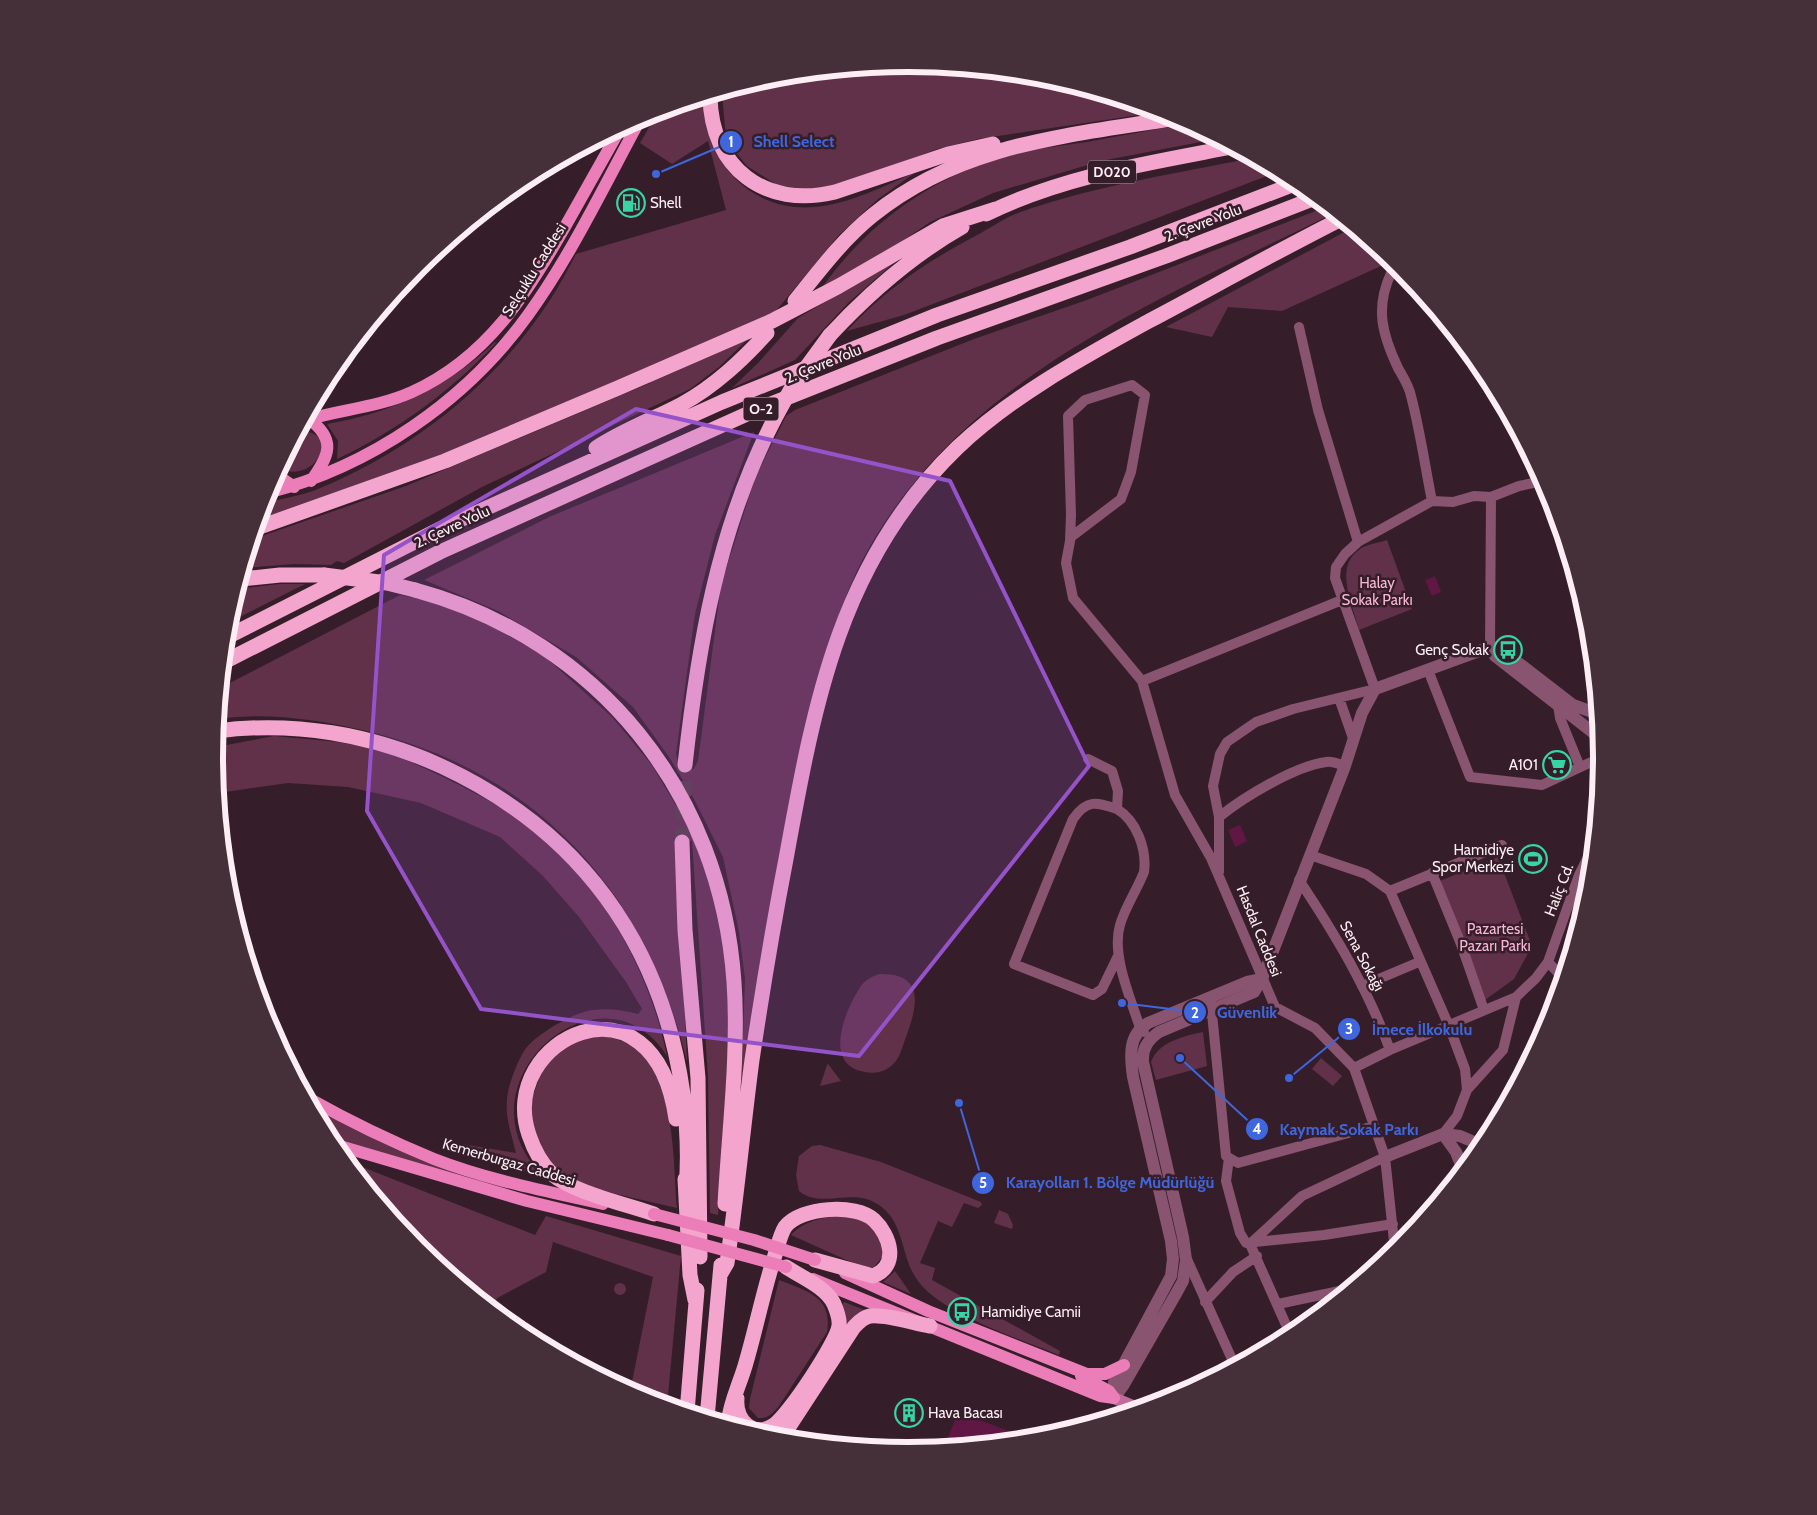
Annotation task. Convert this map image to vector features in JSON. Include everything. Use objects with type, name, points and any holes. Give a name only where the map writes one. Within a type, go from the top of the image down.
[{"type":"highway","points":[[710,102],[710,118],[715,135],[734,167],[746,178],[763,187],[790,196],[820,196],[835,192],[965,149],[1014,141],[1047,140]]},
{"type":"highway","points":[[795,301],[851,234],[892,201],[917,185],[965,162],[1016,146],[1160,121]]},
{"type":"highway","name":"D020","points":[[996,210],[1040,191],[1092,176],[1222,149]]},
{"type":"highway","name":"2. Çevre Yolu","points":[[235,633],[389,554],[570,469],[828,358],[1287,187]]},
{"type":"highway","name":"2. Çevre Yolu","points":[[231,659],[440,552],[756,410],[937,338],[1166,256],[1307,201]]},
{"type":"highway","points":[[685,765],[700,649],[724,545],[746,478],[792,387],[830,335],[875,289],[921,251],[996,210]]},
{"type":"highway","points":[[264,525],[445,461],[635,381],[772,321],[943,226],[996,210]]},
{"type":"highway","points":[[720,1274],[727,1263],[752,1062],[768,961],[807,752],[822,685],[839,631],[871,560],[913,497],[936,470],[960,446],[1008,406],[1037,386],[1118,338],[1336,222]]},
{"type":"highway","points":[[570,469],[602,444],[683,403],[706,388],[732,368],[767,333]]},
{"type":"highway","points":[[248,578],[280,575],[324,575],[378,582],[415,590],[470,609],[505,625],[534,641],[580,674],[638,732],[668,773],[692,816],[720,894],[731,949],[734,983],[732,1098],[720,1274],[708,1412]]},
{"type":"highway","points":[[224,729],[254,727],[312,729],[365,738],[395,747],[451,770],[495,794],[538,824],[590,876],[620,918],[642,957],[657,991],[669,1026],[680,1075],[688,1153],[686,1187],[690,1275],[695,1300]]},
{"type":"highway","points":[[682,842],[685,930],[694,1012],[699,1115],[700,1254],[688,1406]]},
{"type":"highway","points":[[654,1214],[570,1186],[553,1174],[539,1158],[527,1131],[525,1104],[533,1073],[552,1049],[574,1035],[599,1030],[623,1033],[645,1046],[664,1073],[672,1095],[686,1187]]},
{"type":"highway","points":[[729,1418],[732,1399],[737,1391],[766,1282],[782,1233],[790,1222],[808,1214],[834,1209],[854,1210],[873,1219],[884,1235],[890,1250],[890,1258],[886,1268],[873,1276],[815,1260]]},
{"type":"highway","points":[[769,1428],[773,1426],[789,1409],[836,1336],[839,1320],[831,1298],[786,1267]]},
{"type":"highway","points":[[786,1431],[861,1320],[870,1316],[878,1316],[930,1326]]},
{"type":"highway","points":[[737,1391],[738,1414],[742,1421]]},
{"type":"main road","name":"Selçuklu Caddesi","points":[[278,491],[294,487],[365,455],[420,421],[456,392],[494,356],[522,323],[550,282],[634,130]]},
{"type":"main road","name":"Selçuklu Caddesi","points":[[313,419],[380,404],[411,392],[450,371],[487,341],[506,320],[538,275],[614,139]]},
{"type":"main road","points":[[311,422],[321,429],[328,446],[326,458],[311,480]]},
{"type":"main road","points":[[283,480],[294,487]]},
{"type":"main road","name":"Kemerburgaz Caddesi","points":[[317,1103],[361,1126],[436,1159],[528,1187],[654,1214],[754,1240],[815,1260],[928,1311],[1062,1365]]},
{"type":"main road","name":"Kemerburgaz Caddesi","points":[[346,1148],[527,1202],[668,1235],[786,1267],[1100,1396],[1114,1398]]},
{"type":"main road","points":[[1062,1365],[1095,1376],[1112,1372],[1124,1365]]},
{"type":"main road","points":[[1062,1365],[1109,1391],[1114,1398],[1131,1405]]},
{"type":"street","points":[[1391,273],[1380,307],[1383,329],[1391,353],[1411,393],[1432,501]]},
{"type":"street","points":[[1299,327],[1318,410],[1358,542]]},
{"type":"street","points":[[1070,541],[1071,537],[1121,499],[1131,472],[1145,395],[1132,386],[1085,400],[1068,416],[1070,541],[1066,563],[1073,598],[1142,681],[1342,600]]},
{"type":"street","points":[[1233,1361],[1186,1256],[1143,1062],[1144,1048],[1150,1039],[1159,1032],[1247,982],[1262,979],[1345,766],[1362,712],[1375,689],[1335,578],[1336,568],[1345,554],[1358,542],[1432,501],[1453,502],[1474,496],[1492,497],[1519,486],[1535,483]]},
{"type":"street","points":[[1492,497],[1490,647],[1495,656],[1593,732]]},
{"type":"street","points":[[1219,876],[1219,817],[1213,786],[1220,754],[1227,742],[1256,722],[1293,709],[1375,689],[1490,647],[1503,650],[1573,705],[1592,712]]},
{"type":"street","points":[[1428,670],[1470,777],[1542,784],[1594,761]]},
{"type":"street","name":"Hasdal Caddesi","points":[[1142,681],[1175,795],[1219,876],[1275,1007],[1315,1028],[1354,1068],[1385,1156],[1395,1240]]},
{"type":"street","points":[[1339,698],[1353,738]]},
{"type":"street","points":[[1558,705],[1560,718],[1580,767]]},
{"type":"street","points":[[1088,759],[1112,771],[1118,791],[1118,809]]},
{"type":"street","points":[[1219,817],[1237,803],[1307,766],[1328,762],[1345,766]]},
{"type":"street","points":[[1118,956],[1102,989],[1093,996],[1014,964],[1073,819],[1081,808],[1090,804],[1102,804],[1118,809],[1131,820],[1142,846],[1145,863],[1138,887],[1120,924],[1117,938],[1118,956],[1140,1028],[1150,1039]]},
{"type":"street","points":[[1390,891],[1502,844]]},
{"type":"street","points":[[1310,855],[1366,874],[1390,891],[1419,962],[1449,1026],[1465,1069],[1468,1090]]},
{"type":"street","name":"Haliç Cd.","points":[[1354,1068],[1390,1050],[1516,997],[1536,978],[1548,962],[1585,863]]},
{"type":"street","points":[[1432,873],[1461,944],[1484,1010]]},
{"type":"street","points":[[1579,875],[1583,874]]},
{"type":"street","name":"Sena Sokağı","points":[[1299,880],[1325,919],[1362,986],[1379,1019],[1390,1050]]},
{"type":"street","points":[[1362,986],[1419,962]]},
{"type":"street","points":[[1548,962],[1558,973]]},
{"type":"street","points":[[1443,1134],[1457,1116],[1468,1090],[1503,1050],[1516,997]]},
{"type":"street","points":[[1114,1398],[1114,1382],[1167,1285],[1173,1259],[1171,1241],[1130,1061],[1132,1042],[1140,1028],[1211,1003]]},
{"type":"street","points":[[1211,1003],[1226,1156],[1238,1163],[1374,1126]]},
{"type":"street","points":[[1443,1134],[1456,1152],[1460,1163]]},
{"type":"street","points":[[1250,1244],[1302,1196],[1385,1156],[1443,1134],[1460,1136],[1475,1142]]},
{"type":"street","points":[[1229,1158],[1226,1181],[1240,1233],[1246,1243],[1250,1244],[1257,1256],[1288,1328]]},
{"type":"street","points":[[1250,1244],[1393,1224]]},
{"type":"street","points":[[1114,1398],[1123,1386],[1183,1281],[1186,1256]]},
{"type":"street","points":[[1205,1302],[1233,1272],[1257,1256]]},
{"type":"street","points":[[1278,1304],[1338,1291]]},
{"type":"highlighted area","points":[[636,409],[950,481],[1089,766],[859,1056],[481,1009],[367,811],[384,555]]},
{"type":"green space","points":[[908,72],[998,78],[1086,96],[1143,114],[978,139],[937,149],[839,186],[814,190],[779,186],[747,166],[734,150],[725,128],[722,99],[819,78]]},
{"type":"green space","points":[[706,104],[711,138],[721,159],[731,173],[756,195],[788,206],[805,207],[835,204],[871,192],[916,172],[878,199],[839,235],[775,312],[463,448],[268,517],[274,501],[318,489],[352,473],[418,435],[449,412],[504,360],[528,331],[554,294],[576,254],[726,210],[708,141],[672,164],[640,143],[652,123]]},
{"type":"green space","points":[[1174,126],[1206,141],[1101,161],[993,193],[930,222],[891,249],[821,289],[862,240],[886,219],[911,200],[966,170],[996,159],[1027,151]]},
{"type":"green space","points":[[1243,160],[1269,175],[904,315],[847,331],[893,288],[927,264],[1013,215],[1075,195]]},
{"type":"green space","points":[[1320,209],[1328,216],[1141,309],[1078,345],[1019,385],[964,430],[915,482],[873,541],[844,600],[812,703],[741,1089],[745,979],[739,932],[723,857],[693,797],[669,757],[633,707],[576,657],[498,611],[424,580],[549,517],[754,432],[715,535],[695,614],[676,754],[680,769],[693,770],[698,761],[721,585],[755,478],[786,416],[795,410],[974,339],[1087,300]]},
{"type":"green space","points":[[1347,231],[1384,265],[1282,311],[1228,307],[1212,337],[1166,327]]},
{"type":"green space","points":[[903,255],[848,303],[795,360],[732,388],[758,363],[798,318]]},
{"type":"green space","points":[[748,339],[719,367],[690,389],[482,487],[344,563],[337,561],[331,565],[294,564],[251,568],[260,537],[406,486],[650,383],[649,380]]},
{"type":"green space","points":[[495,342],[478,361],[442,394],[381,436],[337,459],[338,441],[327,424],[374,413],[417,396],[458,372]]},
{"type":"green space","points":[[306,432],[313,434],[320,440],[322,448],[319,457],[303,470],[292,472],[287,470]]},
{"type":"green space","name":"Halay Sokak Parkı","points":[[1387,540],[1412,609],[1359,630],[1347,587],[1346,576],[1348,566],[1352,557],[1363,547]]},
{"type":"green space","points":[[279,584],[305,584],[238,618],[245,588]]},
{"type":"green space","points":[[400,595],[430,601],[471,615],[543,655],[612,717],[651,764],[691,830],[722,922],[730,1018],[718,1215],[710,1213],[708,1077],[692,841],[677,840],[687,1062],[668,1000],[643,942],[611,891],[573,845],[529,806],[478,773],[421,747],[358,729],[324,722],[271,716],[225,718],[228,684]]},
{"type":"green space","points":[[274,736],[339,742],[373,749],[397,757],[444,777],[516,817],[548,841],[590,888],[608,913],[638,967],[660,1026],[667,1056],[640,1029],[609,1019],[578,1024],[550,1040],[528,1066],[515,1097],[516,1131],[534,1166],[555,1183],[444,1141],[516,1153],[508,1120],[507,1100],[511,1080],[527,1047],[548,1030],[567,1019],[585,1012],[610,1009],[638,1014],[642,1009],[626,982],[579,917],[543,876],[500,837],[421,803],[348,787],[288,783],[225,792],[224,746]]},
{"type":"green space","name":"Pazartesi Pazarı Parkı","points":[[1498,857],[1532,946],[1514,979],[1485,1000],[1440,881]]},
{"type":"green space","points":[[880,974],[895,975],[905,979],[911,986],[915,1004],[910,1026],[896,1061],[884,1070],[868,1073],[852,1067],[844,1059],[840,1048],[841,1035],[849,1008],[861,986],[865,981]]},
{"type":"green space","points":[[1203,1032],[1207,1066],[1156,1080],[1151,1062],[1159,1049],[1172,1041]]},
{"type":"green space","points":[[605,1035],[633,1046],[647,1061],[657,1079],[665,1099],[670,1121],[677,1208],[594,1189],[551,1167],[533,1134],[530,1104],[543,1068],[555,1053],[585,1037]]},
{"type":"green space","points":[[1321,1058],[1342,1076],[1333,1086],[1312,1069]]},
{"type":"green space","points":[[827,1065],[841,1081],[820,1086]]},
{"type":"green space","points":[[324,1114],[397,1150],[462,1175],[462,1177],[341,1141]]},
{"type":"green space","points":[[820,1145],[881,1162],[981,1202],[982,1205],[978,1208],[964,1203],[952,1227],[938,1221],[920,1263],[935,1268],[932,1280],[1060,1351],[1059,1355],[981,1324],[942,1303],[927,1291],[911,1269],[894,1221],[879,1205],[858,1197],[817,1199],[799,1191],[796,1175],[799,1156],[812,1146]]},
{"type":"green space","points":[[358,1165],[535,1235],[546,1216],[681,1256],[668,1398],[632,1384],[653,1277],[553,1242],[546,1272],[493,1302],[457,1273],[393,1209]]},
{"type":"green space","points":[[999,1210],[1008,1214],[1013,1225],[1012,1229],[994,1223]]},
{"type":"green space","points":[[848,1215],[868,1225],[880,1241],[883,1256],[874,1267],[862,1267],[791,1235],[810,1222]]},
{"type":"green space","points":[[895,1271],[911,1294],[883,1282]]},
{"type":"green space","points":[[779,1280],[808,1292],[822,1303],[828,1320],[827,1332],[779,1406],[767,1416],[758,1418],[749,1408],[750,1399]]},
{"type":"green space","points":[[620,1283],[626,1289],[620,1295],[614,1289]]},
{"type":"green space","points":[[844,1302],[867,1311],[846,1330],[842,1305]]},
{"type":"shaded area","points":[[1435,576],[1441,592],[1432,596],[1425,580]]},
{"type":"shaded area","points":[[1240,825],[1247,841],[1235,847],[1228,830]]},
{"type":"shaded area","points":[[961,1413],[1016,1434],[947,1441],[955,1420]]},
{"type":"tunnel","points":[[682,842],[685,765]]},
{"type":"place","name":"Shell Select","points":[[656,174]]},
{"type":"place","name":"Shell","points":[[631,203]]},
{"type":"place","name":"Genç Sokak","points":[[1508,650]]},
{"type":"place","name":"A101","points":[[1557,765]]},
{"type":"place","name":"Hamidiye Spor Merkezi","points":[[1533,859]]},
{"type":"place","name":"Güvenlik","points":[[1122,1003]]},
{"type":"place","name":"Kaymak Sokak Parkı","points":[[1180,1058]]},
{"type":"place","name":"İmece İlkokulu","points":[[1289,1078]]},
{"type":"place","name":"Karayolları 1. Bölge Müdürlüğü","points":[[959,1103]]},
{"type":"place","name":"Hamidiye Camii","points":[[962,1312]]},
{"type":"place","name":"Hava Bacası","points":[[909,1413]]}]
